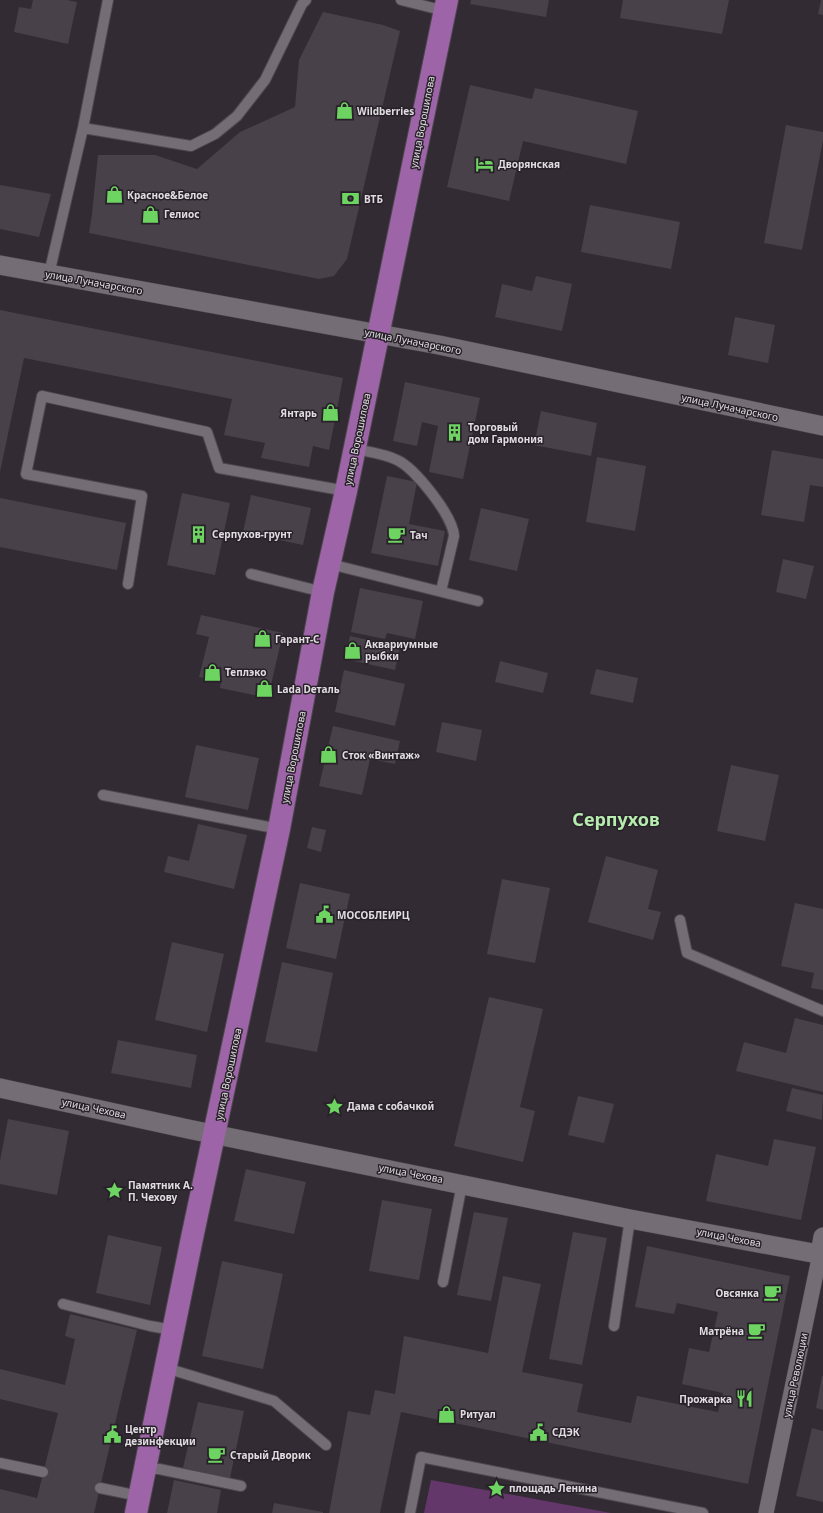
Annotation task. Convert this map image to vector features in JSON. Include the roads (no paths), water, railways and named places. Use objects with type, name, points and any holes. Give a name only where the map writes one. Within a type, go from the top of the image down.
[{"type":"main road","name":"улица Ворошилова","points":[[138,1505],[173,1330],[279,829],[323,592],[355,449],[446,6]]},
{"type":"street","name":"улица Луначарского","points":[[0,265],[439,345],[823,426]]},
{"type":"street","name":"улица Чехова","points":[[0,1088],[215,1134],[630,1219],[822,1249]]},
{"type":"street","name":"улица Революции","points":[[766,1513],[822,1249]]},
{"type":"lane","points":[[49,274],[82,128],[108,0]]},
{"type":"lane","points":[[82,128],[191,146],[215,134],[237,116],[265,80],[302,4],[306,0]]},
{"type":"lane","points":[[402,0],[446,6]]},
{"type":"lane","points":[[128,584],[142,496],[26,474],[42,396],[207,432],[218,468],[346,491]]},
{"type":"lane","points":[[355,449],[397,460],[409,467],[428,488],[445,512],[454,530],[454,536],[441,591]]},
{"type":"lane","points":[[330,564],[478,601]]},
{"type":"lane","points":[[251,574],[323,592]]},
{"type":"lane","points":[[103,795],[279,829]]},
{"type":"lane","points":[[680,920],[687,953],[823,1010]]},
{"type":"lane","points":[[443,1282],[462,1184]]},
{"type":"lane","points":[[614,1326],[630,1219]]},
{"type":"lane","points":[[63,1304],[150,1326],[173,1330]]},
{"type":"lane","points":[[166,1368],[274,1401],[326,1446]]},
{"type":"lane","points":[[410,1513],[421,1457],[703,1513]]},
{"type":"lane","points":[[0,1463],[44,1472]]},
{"type":"lane","points":[[146,1469],[159,1469],[241,1486]]},
{"type":"lane","points":[[100,1488],[138,1505]]},
{"type":"place","name":"Wildberries","points":[[344,111]]},
{"type":"place","name":"Дворянская","points":[[485,164]]},
{"type":"place","name":"Красное&Белое","points":[[114,195]]},
{"type":"place","name":"ВТБ","points":[[351,199]]},
{"type":"place","name":"Гелиос","points":[[151,214]]},
{"type":"place","name":"Янтарь","points":[[330,413]]},
{"type":"place","name":"Торговый дом Гармония","points":[[455,433]]},
{"type":"place","name":"Серпухов-грунт","points":[[199,534]]},
{"type":"place","name":"Тач","points":[[397,535]]},
{"type":"place","name":"Гарант-С","points":[[262,639]]},
{"type":"place","name":"Аквариумные рыбки","points":[[352,650]]},
{"type":"place","name":"Теплэко","points":[[212,672]]},
{"type":"place","name":"Lada Dеталь","points":[[264,689]]},
{"type":"place","name":"Сток «Винтаж»","points":[[329,755]]},
{"type":"place","name":"МОСОБЛЕИРЦ","points":[[324,915]]},
{"type":"place","name":"Дама с собачкой","points":[[334,1106]]},
{"type":"place","name":"Памятник А. П. Чехову","points":[[115,1191]]},
{"type":"place","name":"Овсянка","points":[[772,1293]]},
{"type":"place","name":"Матрёнa","points":[[757,1331]]},
{"type":"place","name":"Прожарка","points":[[745,1399]]},
{"type":"place","name":"Ритуал","points":[[447,1414]]},
{"type":"place","name":"СДЭК","points":[[539,1432]]},
{"type":"place","name":"Центр дезинфекции","points":[[112,1435]]},
{"type":"place","name":"Старый Дворик","points":[[217,1455]]},
{"type":"place","name":"площадь Ленина","points":[[496,1488]]},
{"type":"district","name":"Серпухов","points":[[616,819]]}]
